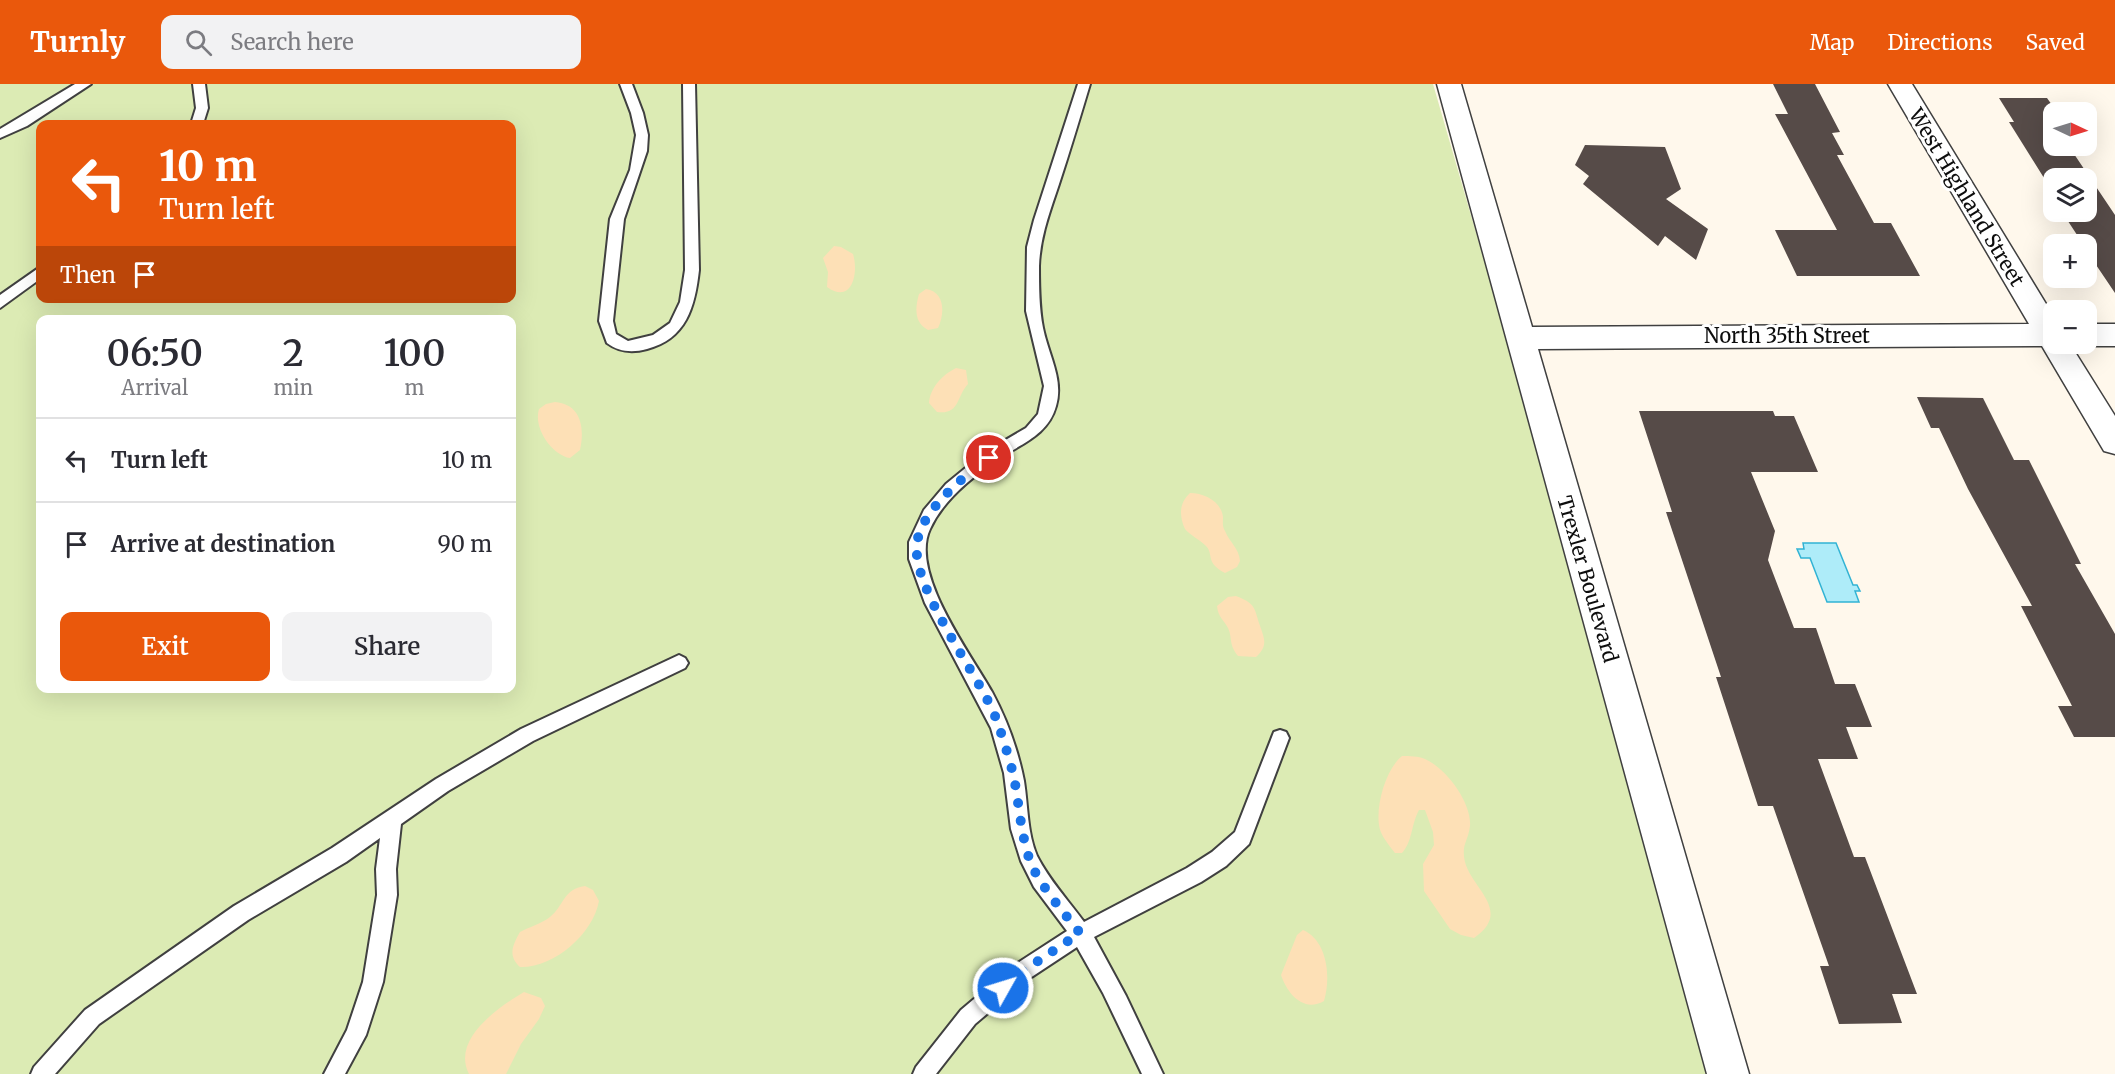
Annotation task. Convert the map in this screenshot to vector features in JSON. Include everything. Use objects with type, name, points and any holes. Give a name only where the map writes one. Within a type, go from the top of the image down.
[{"type":"street","name":"Trexler Boulevard","points":[[1449,84],[1728,1074]]},
{"type":"street","name":"West Highland Street","points":[[1900,84],[2043,322]]},
{"type":"street","points":[[2097,335],[2115,335]]},
{"type":"street","name":"North 35th Street","points":[[1520,338],[2043,339]]},
{"type":"street","name":"West Highland Street","points":[[2062,354],[2115,442]]},
{"type":"lane","points":[[0,134],[22,125],[63,94],[85,84]]},
{"type":"lane","points":[[198,120],[202,108],[199,84]]},
{"type":"lane","points":[[626,84],[638,113],[642,135],[641,151],[617,219],[606,321],[610,338],[623,346],[640,346],[661,339],[680,322],[690,294],[692,270],[689,84]]},
{"type":"lane","points":[[1084,84],[1040,218],[1033,252],[1032,286],[1035,327],[1051,380],[1050,401],[1044,420],[1030,435],[976,467],[951,489],[927,517],[917,543],[922,580],[995,716],[1013,774],[1018,817],[1029,861],[1050,895],[1080,933],[1116,995],[1153,1074]]},
{"type":"lane","points":[[0,303],[36,275]]},
{"type":"lane","points":[[41,1074],[92,1017],[241,914],[339,855],[442,785],[527,735],[680,663]]},
{"type":"lane","points":[[923,1074],[968,1017],[1020,973],[1080,933],[1194,875],[1219,859],[1242,838],[1280,738]]},
{"type":"lane","points":[[334,1074],[356,1035],[373,982],[387,895],[386,869],[392,820]]},
{"type":"green space","points":[[0,84],[1433,84],[1577,582],[1709,1074],[0,1074]]},
{"type":"sand","points":[[834,246],[853,254],[855,262],[852,284],[842,292],[836,292],[827,287],[828,272],[823,258]]},
{"type":"sand","points":[[926,289],[937,294],[942,304],[942,316],[938,328],[928,330],[920,323],[916,310],[919,294]]},
{"type":"sand","points":[[956,368],[966,370],[968,384],[954,408],[950,411],[937,412],[929,403],[934,387],[946,374]]},
{"type":"sand","points":[[555,402],[571,407],[579,418],[582,434],[580,450],[570,458],[557,452],[541,432],[539,409]]},
{"type":"sand","points":[[1190,493],[1206,496],[1219,506],[1222,511],[1224,529],[1239,556],[1240,561],[1237,567],[1225,573],[1219,569],[1212,562],[1208,548],[1185,529],[1181,510]]},
{"type":"sand","points":[[1236,596],[1250,603],[1256,613],[1264,645],[1256,657],[1238,656],[1233,648],[1228,628],[1219,613],[1217,606],[1228,597]]},
{"type":"sand","points":[[1402,756],[1420,757],[1441,770],[1456,787],[1467,807],[1470,826],[1464,847],[1465,862],[1490,909],[1490,919],[1485,928],[1474,938],[1450,929],[1424,891],[1423,864],[1434,845],[1433,832],[1425,810],[1419,810],[1408,843],[1402,853],[1395,853],[1381,832],[1378,817],[1383,788],[1391,769]]},
{"type":"sand","points":[[585,886],[593,890],[599,901],[589,925],[580,937],[570,947],[546,962],[520,967],[512,951],[520,932],[543,922],[555,913],[568,894]]},
{"type":"sand","points":[[1303,930],[1318,942],[1326,961],[1327,971],[1324,1001],[1309,1005],[1292,994],[1281,975],[1297,935]]},
{"type":"sand","points":[[524,992],[541,998],[545,1006],[539,1019],[521,1044],[506,1074],[469,1074],[465,1061],[466,1049],[472,1037],[491,1015]]},
{"type":"water","points":[[1803,543],[1836,543],[1853,585],[1857,585],[1860,591],[1855,591],[1859,602],[1827,602],[1810,558],[1801,558],[1797,549],[1804,549]]},
{"type":"building","points":[[1773,84],[1815,84],[1840,132],[1832,133],[1844,155],[1837,155],[1874,223],[1891,223],[1920,276],[1797,276],[1775,230],[1837,230],[1775,114],[1788,114]]},
{"type":"building","points":[[1999,98],[2047,98],[2050,102],[2043,102],[2043,156],[2075,156],[2083,168],[2043,168],[2043,176],[2009,122],[2014,122]]},
{"type":"building","points":[[1585,145],[1665,147],[1681,189],[1666,199],[1708,229],[1696,260],[1665,236],[1658,246],[1583,184],[1589,176],[1575,165]]},
{"type":"building","points":[[2097,188],[2115,215],[2115,293],[2097,266],[2097,234],[2076,234],[2069,222],[2097,222]]},
{"type":"building","points":[[1917,397],[1983,398],[2014,460],[2029,460],[2081,564],[2075,564],[2115,634],[2115,737],[2074,737],[2058,706],[2072,706],[2021,606],[2032,606],[1968,489],[1939,428],[1931,428]]},
{"type":"building","points":[[1639,411],[1773,411],[1775,416],[1794,416],[1818,472],[1751,472],[1775,531],[1768,560],[1794,628],[1816,628],[1835,684],[1855,684],[1872,727],[1846,727],[1858,759],[1818,759],[1854,857],[1865,857],[1917,994],[1892,994],[1902,1023],[1839,1024],[1820,966],[1829,966],[1773,806],[1758,806],[1716,677],[1721,677],[1666,512],[1672,512]]},
{"type":"route","points":[[989,458],[951,489],[927,517],[917,543],[922,580],[995,716],[1013,774],[1018,817],[1029,861],[1050,895],[1080,933],[1020,973],[1003,988]]}]
